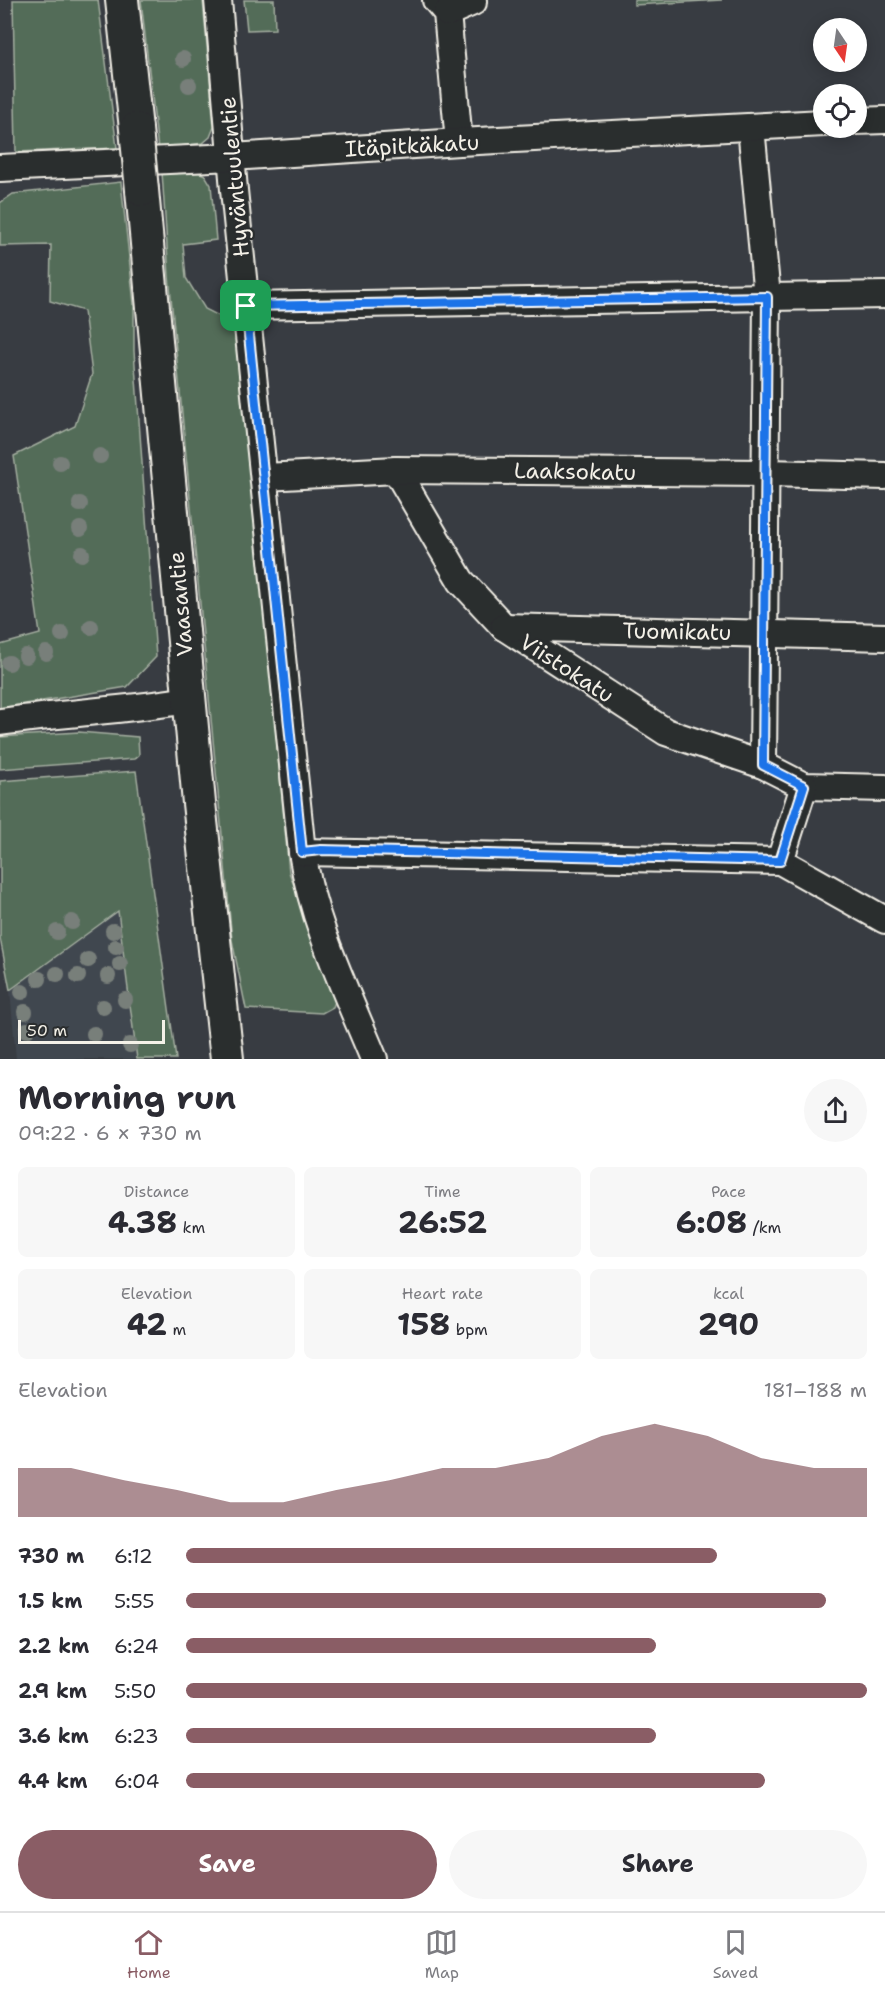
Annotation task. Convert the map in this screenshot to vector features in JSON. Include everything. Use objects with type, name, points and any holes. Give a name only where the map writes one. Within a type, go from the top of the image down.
[{"type":"main road","name":"Vaasantie","points":[[122,0],[142,190],[189,700],[227,1058]]},
{"type":"street","name":"Hyväntuulentie","points":[[218,0],[246,306],[302,852],[307,883],[316,914],[374,1059]]},
{"type":"street","points":[[459,142],[441,7],[473,2],[473,0]]},
{"type":"street","points":[[867,121],[885,120]]},
{"type":"street","name":"Itäpitkäkatu","points":[[0,168],[813,124]]},
{"type":"street","points":[[751,127],[767,297],[766,633],[763,765]]},
{"type":"street","points":[[246,306],[885,295]]},
{"type":"street","name":"Laaksokatu","points":[[265,477],[396,470],[885,476]]},
{"type":"street","name":"Viistokatu","points":[[396,470],[461,581],[504,627],[666,732],[763,765],[804,786]]},
{"type":"street","name":"Tuomikatu","points":[[504,627],[885,637]]},
{"type":"street","points":[[0,722],[61,714],[139,708],[189,700]]},
{"type":"street","points":[[780,861],[804,786],[885,788]]},
{"type":"street","points":[[302,852],[321,850],[780,861],[885,920]]},
{"type":"shaded area","points":[[118,911],[137,1059],[16,1059],[10,990]]},
{"type":"green space","points":[[13,0],[98,0],[117,148],[16,152]]},
{"type":"green space","points":[[141,0],[203,0],[214,127],[210,137],[203,143],[158,149]]},
{"type":"green space","points":[[244,0],[274,0],[275,29],[247,30]]},
{"type":"green space","points":[[634,0],[722,0],[634,5]]},
{"type":"green space","points":[[196,171],[205,175],[211,185],[216,240],[183,244],[186,278],[205,309],[237,325],[289,872],[336,999],[333,1007],[322,1013],[246,1009],[232,940],[169,276],[162,172]]},
{"type":"green space","points":[[121,182],[134,304],[134,351],[156,657],[127,687],[0,708],[0,645],[40,634],[14,456],[75,426],[92,374],[84,311],[50,301],[51,245],[0,246],[0,203],[13,194]]},
{"type":"green space","points":[[79,732],[138,737],[139,755],[134,759],[0,769],[0,737]]},
{"type":"green space","points":[[136,771],[176,1059],[137,1059],[118,911],[10,990],[0,938],[0,781]]},
{"type":"route","points":[[767,297],[766,633],[763,765],[804,786],[780,861],[321,850],[302,852],[246,306],[767,297]]}]
